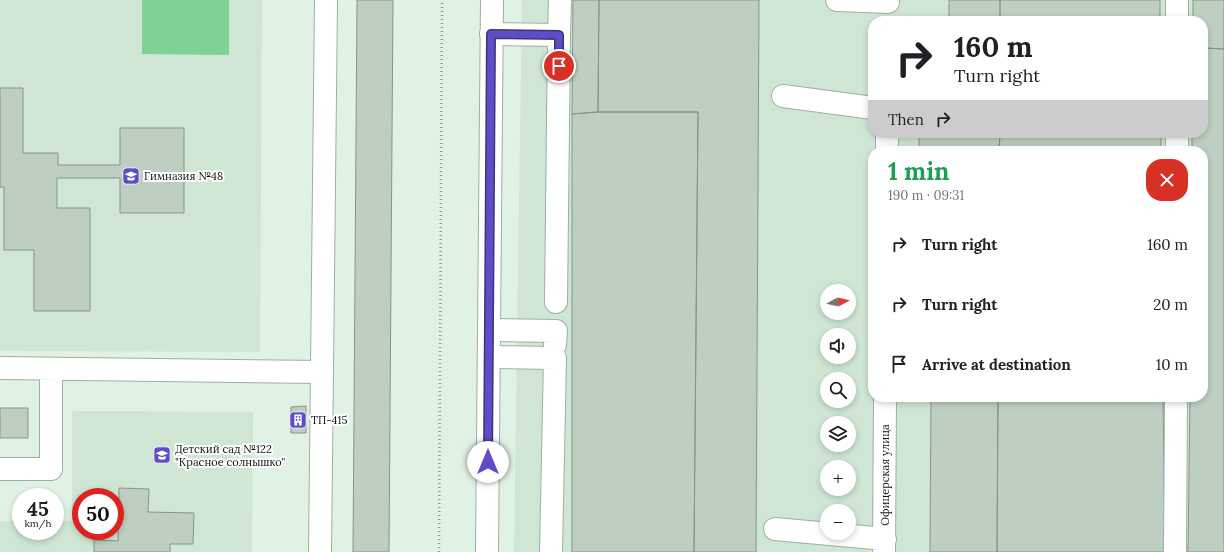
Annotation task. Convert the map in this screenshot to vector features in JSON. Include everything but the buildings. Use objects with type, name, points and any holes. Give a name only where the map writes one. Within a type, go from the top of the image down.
[{"type":"main road","points":[[320,552],[326,0]]},
{"type":"main road","points":[[487,552],[492,0]]},
{"type":"main road","points":[[489,330],[556,325],[560,0]]},
{"type":"main road","points":[[837,0],[888,8]]},
{"type":"main road","points":[[1177,16],[1178,0]]},
{"type":"main road","points":[[491,34],[559,35]]},
{"type":"main road","points":[[782,96],[868,107]]},
{"type":"main road","points":[[489,358],[555,358],[551,552]]},
{"type":"main road","points":[[0,368],[322,372]]},
{"type":"main road","points":[[0,469],[51,469],[51,369]]},
{"type":"main road","name":"Офицерская улица","points":[[884,546],[885,402]]},
{"type":"main road","points":[[1175,552],[1176,402]]},
{"type":"main road","points":[[775,529],[884,546]]},
{"type":"path","points":[[439,552],[442,0]]},
{"type":"shaded area","name":"Гимназия №48","points":[[0,0],[262,0],[260,352],[0,351]]},
{"type":"shaded area","points":[[522,0],[1224,0],[1224,552],[514,552]]},
{"type":"shaded area","name":"Детский сад №122 \"Красное солнышко\"","points":[[72,411],[253,412],[252,552],[0,552],[0,521],[12,521],[12,540],[64,540],[64,521],[72,521],[72,540],[124,540],[124,488],[72,488]]},
{"type":"green space","points":[[142,0],[229,0],[229,55],[142,54]]},
{"type":"place","name":"Гимназия №48","points":[[131,176]]},
{"type":"place","name":"ТП-415","points":[[298,420]]},
{"type":"place","name":"Детский сад №122 \"Красное солнышко\"","points":[[162,455]]},
{"type":"route","points":[[488,462],[491,34],[559,35],[559,66]]}]
